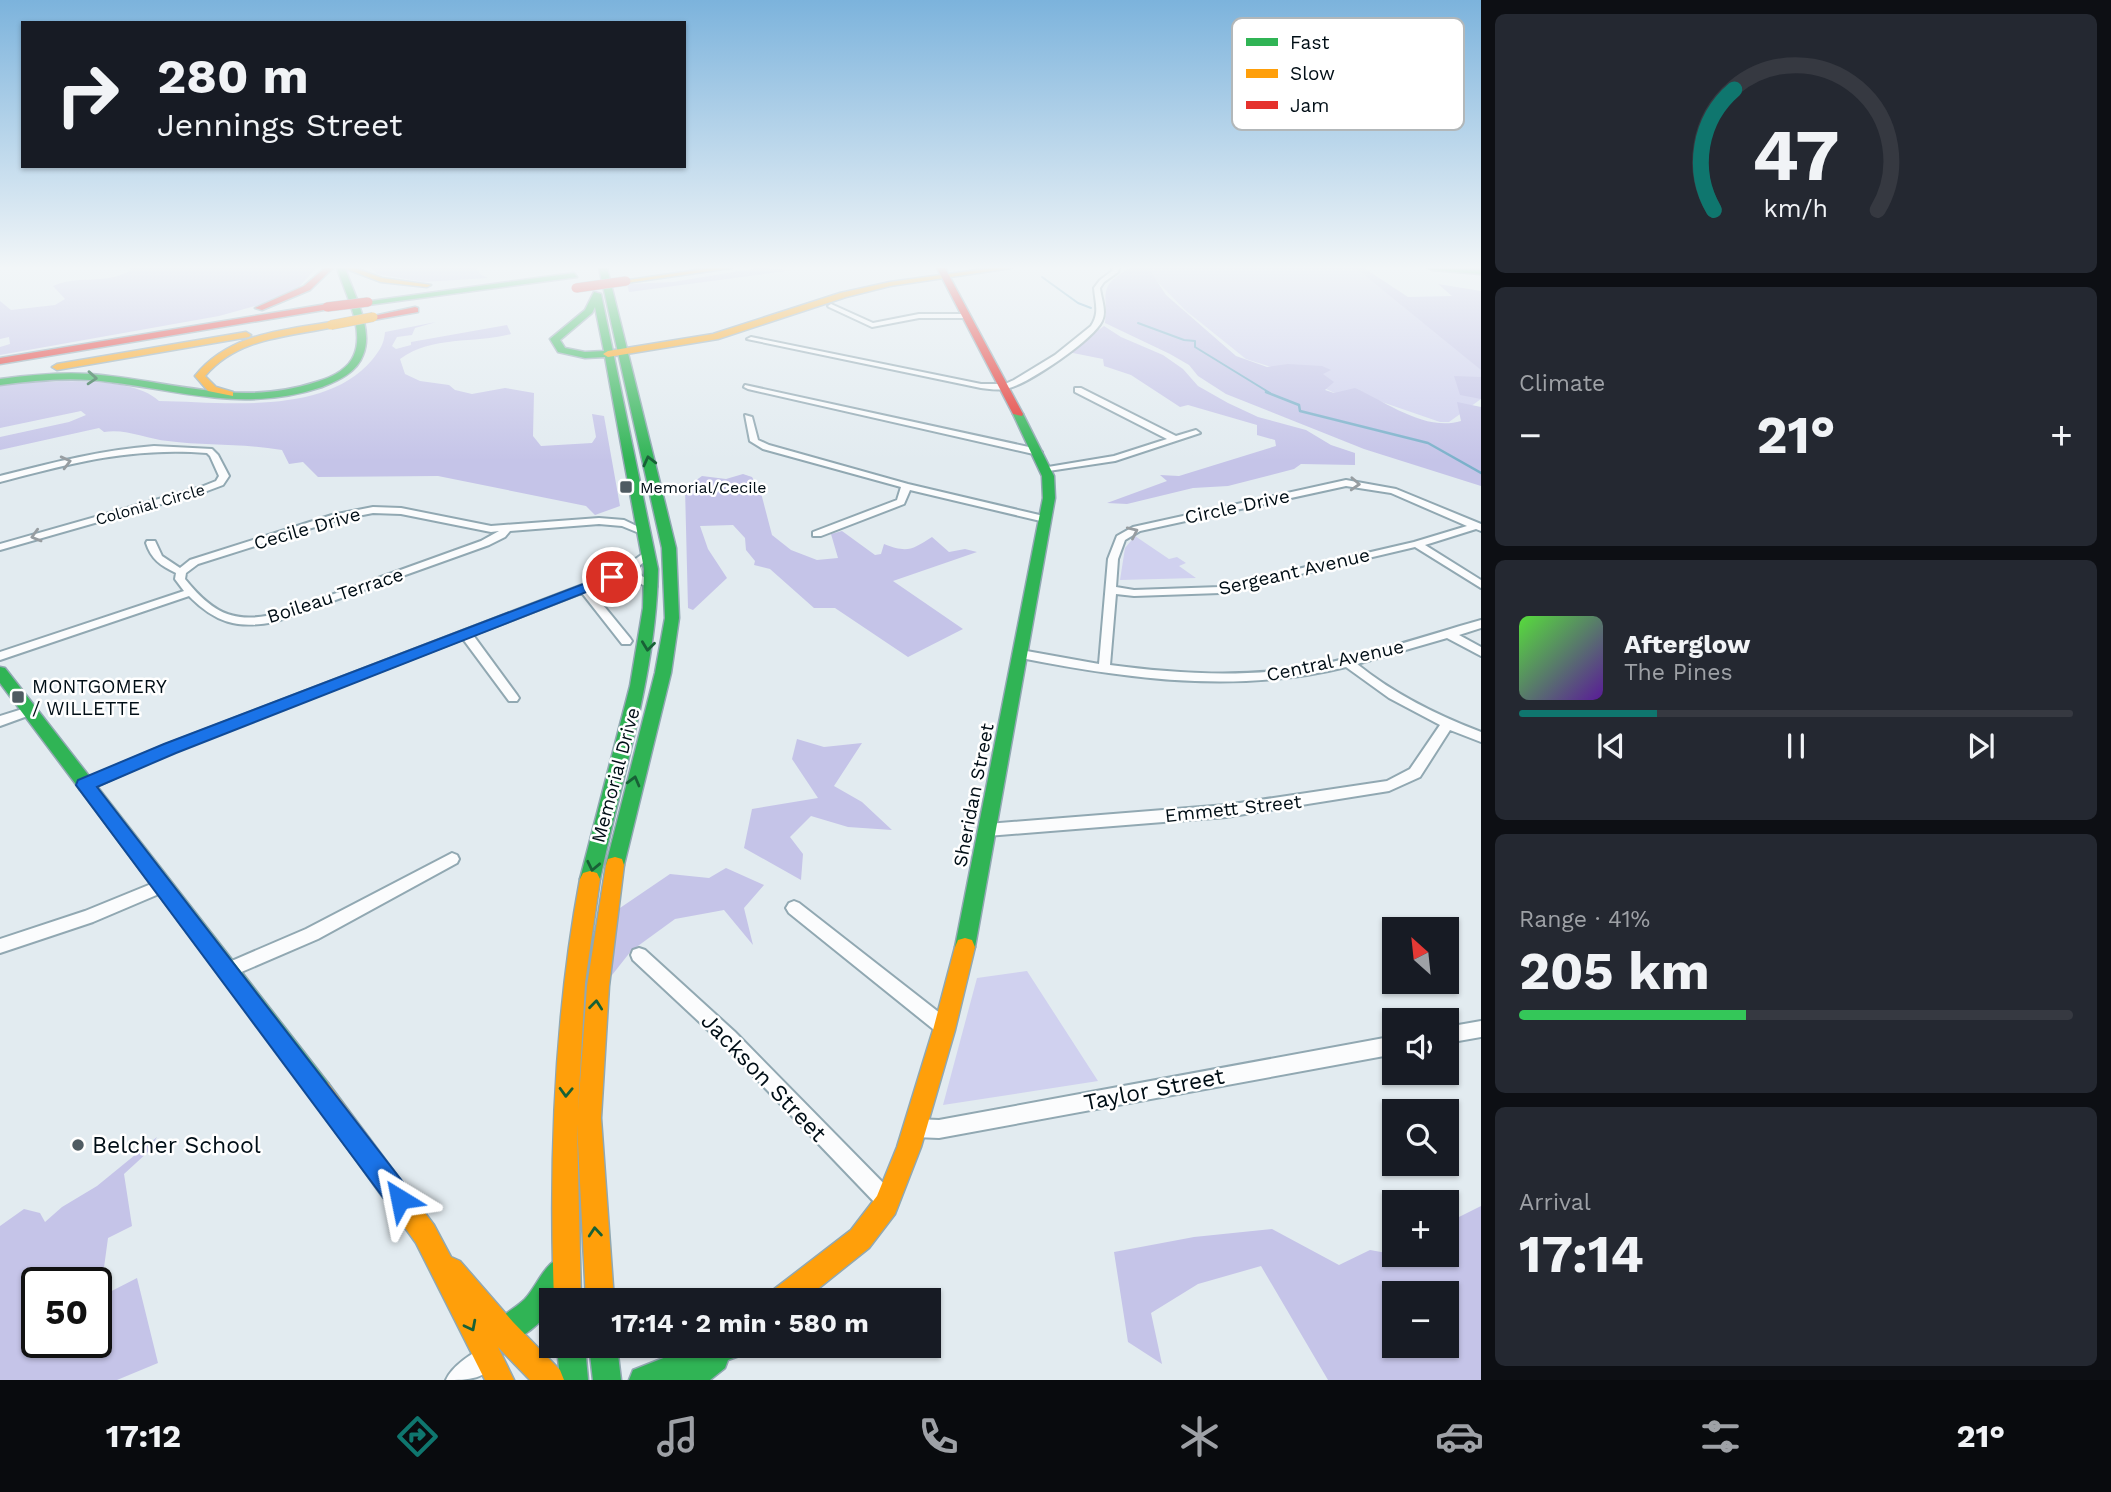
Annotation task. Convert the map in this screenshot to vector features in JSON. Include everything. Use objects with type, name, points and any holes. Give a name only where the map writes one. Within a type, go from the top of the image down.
[{"type":"main road","points":[[0,361],[151,332]]},
{"type":"main road","points":[[29,356],[216,332]]},
{"type":"main road","points":[[0,380],[253,332]]},
{"type":"main road","points":[[284,332],[224,353],[202,370],[202,382],[218,392],[267,394],[315,382],[344,363],[352,348],[351,332]]},
{"type":"main road","points":[[0,380],[85,377],[222,400],[259,399],[311,388],[339,375],[351,366],[360,350],[359,332]]},
{"type":"main road","points":[[563,332],[555,339],[561,350],[571,353],[615,353],[729,332]]},
{"type":"main road","name":"Memorial Drive","points":[[599,1288],[589,1118],[599,974],[616,855],[663,673],[672,618],[669,548],[609,332]]},
{"type":"main road","name":"Memorial Drive","points":[[567,1288],[565,1128],[575,970],[599,836],[646,662],[652,586],[612,332]]},
{"type":"main road","name":"Sheridan Street","points":[[798,1288],[860,1238],[879,1217],[914,1128],[966,943],[1021,654],[1049,498],[1045,470],[974,332]]},
{"type":"main road","points":[[0,672],[371,1158],[429,1243],[503,1332],[550,1380]]},
{"type":"main road","points":[[429,1243],[500,1380]]},
{"type":"main road","name":"Memorial Drive","points":[[503,1332],[531,1316],[541,1306],[566,1258]]},
{"type":"main road","points":[[572,1358],[574,1380]]},
{"type":"main road","points":[[604,1358],[607,1380]]},
{"type":"main road","points":[[643,1380],[699,1358]]},
{"type":"main road","points":[[688,1380],[715,1358]]},
{"type":"street","points":[[751,339],[981,386],[1004,387],[1037,370],[1087,332]]},
{"type":"street","points":[[748,387],[1038,452]]},
{"type":"street","points":[[1078,390],[1174,439]]},
{"type":"street","points":[[748,417],[754,441],[766,447],[906,486],[1045,519]]},
{"type":"street","points":[[1045,470],[1115,458],[1196,433]]},
{"type":"street","name":"Colonial Circle","points":[[0,479],[106,452],[140,447],[209,451],[225,475],[220,483],[204,489],[0,547]]},
{"type":"street","name":"Circle Drive","points":[[1104,670],[1116,547],[1121,538],[1129,532],[1346,483],[1393,491],[1478,527]]},
{"type":"street","points":[[817,534],[901,502],[906,486]]},
{"type":"street","name":"Cecile Drive","points":[[181,572],[194,562],[365,510],[401,511],[462,525],[506,529],[599,521],[624,523],[644,532]]},
{"type":"street","name":"Sergeant Avenue","points":[[1110,590],[1134,593],[1220,590],[1478,527]]},
{"type":"street","name":"Boileau Terrace","points":[[150,543],[165,565],[181,572],[180,579],[191,592],[220,615],[230,620],[247,622],[263,619],[485,543],[501,535],[506,529]]},
{"type":"street","points":[[1417,544],[1481,585]]},
{"type":"street","points":[[85,785],[170,748],[612,577],[634,565],[648,553]]},
{"type":"street","points":[[612,577],[633,576],[652,586]]},
{"type":"street","points":[[583,587],[626,640]]},
{"type":"street","points":[[0,656],[191,592]]},
{"type":"street","name":"Central Avenue","points":[[1021,654],[1150,676],[1254,677],[1346,662],[1481,624]]},
{"type":"street","points":[[466,633],[513,698]]},
{"type":"street","points":[[1447,634],[1481,652]]},
{"type":"street","points":[[1346,662],[1407,703],[1447,724],[1481,737]]},
{"type":"street","points":[[0,721],[29,711]]},
{"type":"street","name":"Emmett Street","points":[[987,830],[1226,811],[1389,786],[1415,773],[1447,724]]},
{"type":"street","points":[[226,971],[312,934],[452,859]]},
{"type":"street","points":[[0,946],[88,917],[161,886]]},
{"type":"street","points":[[794,908],[944,1027]]},
{"type":"street","name":"Jackson Street","points":[[639,955],[729,1038],[887,1201]]},
{"type":"street","points":[[1459,1033],[1481,1029]]},
{"type":"street","name":"Taylor Street","points":[[914,1128],[939,1129],[1382,1047]]},
{"type":"street","points":[[457,1380],[487,1357]]},
{"type":"shaded area","points":[[0,332],[127,332],[0,355],[0,347],[10,344],[9,337],[0,339]]},
{"type":"shaded area","points":[[385,332],[413,332],[412,335],[397,337],[392,346],[396,349],[411,345],[411,342],[465,332],[510,332],[497,337],[426,346],[400,359],[405,374],[420,381],[449,385],[455,390],[472,394],[505,388],[534,393],[533,436],[541,446],[592,443],[596,437],[592,414],[604,416],[620,506],[595,515],[586,506],[438,476],[318,477],[303,462],[289,464],[282,450],[168,441],[128,433],[104,432],[99,428],[0,450],[0,437],[69,422],[86,415],[81,411],[0,428],[0,385],[83,381],[127,386],[145,392],[159,401],[272,402],[301,398],[328,390],[352,378],[372,360],[383,343]]},
{"type":"shaded area","points":[[1095,332],[1114,332],[1163,355],[1183,369],[1198,386],[1228,403],[1258,417],[1306,430],[1331,445],[1355,453],[1355,465],[1301,464],[1294,469],[1228,486],[1193,488],[1127,504],[1107,503],[1167,481],[1160,475],[1179,476],[1276,446],[1275,440],[1257,435],[1257,425],[1188,405],[1180,407],[1131,375],[1104,366],[1103,359],[1068,352]]},
{"type":"shaded area","points":[[1125,332],[1209,332],[1236,356],[1267,367],[1288,364],[1322,366],[1331,370],[1323,374],[1334,382],[1325,390],[1334,393],[1355,388],[1406,414],[1434,422],[1461,421],[1457,402],[1481,407],[1481,486],[1364,449],[1226,394],[1170,354]]},
{"type":"shaded area","points":[[1213,332],[1442,332],[1481,363],[1481,399],[1449,422],[1440,422],[1379,401],[1341,396],[1294,374],[1246,359]]},
{"type":"shaded area","points":[[1435,332],[1481,332],[1481,370]]},
{"type":"shaded area","points":[[1454,376],[1481,377],[1481,399],[1460,395]]},
{"type":"shaded area","points":[[743,474],[752,477],[761,493],[772,535],[791,550],[817,560],[838,558],[831,534],[842,531],[875,555],[881,554],[884,544],[898,549],[909,549],[932,537],[949,552],[965,549],[977,552],[893,581],[963,629],[908,657],[835,608],[814,608],[770,569],[754,565],[755,561],[746,550],[745,538],[733,525],[700,526],[708,549],[727,578],[693,610],[688,608],[685,488],[702,476],[726,479]]},
{"type":"shaded area","points":[[1135,536],[1169,559],[1177,557],[1186,563],[1179,566],[1196,578],[1120,580],[1125,548]]},
{"type":"shaded area","points":[[797,739],[824,747],[862,743],[834,786],[862,802],[892,830],[848,827],[811,816],[790,837],[803,854],[801,880],[744,848],[752,809],[818,798],[792,759]]},
{"type":"shaded area","points":[[726,868],[764,885],[744,908],[753,945],[724,910],[675,919],[631,951],[605,984],[617,910],[670,874],[709,878]]},
{"type":"shaded area","points":[[1027,971],[1098,1081],[943,1105],[977,978]]},
{"type":"shaded area","points":[[157,1137],[148,1152],[124,1174],[132,1226],[108,1238],[104,1267],[21,1267],[21,1358],[112,1358],[112,1291],[137,1278],[158,1363],[117,1380],[0,1380],[0,1226],[24,1209],[40,1213],[45,1222],[62,1207],[97,1186]]},
{"type":"shaded area","points":[[1481,1206],[1481,1380],[1328,1380],[1261,1266],[1198,1284],[1151,1313],[1162,1364],[1128,1342],[1114,1252],[1194,1237],[1272,1229],[1339,1265],[1370,1250],[1382,1252],[1382,1267],[1459,1267],[1459,1217]]},
{"type":"waterway","points":[[1163,332],[1195,341],[1195,347],[1270,393]]},
{"type":"waterway","points":[[1266,392],[1299,405],[1300,411],[1428,443],[1481,473]]},
{"type":"traffic: fast","points":[[0,382],[45,377],[90,377],[208,395],[266,397],[295,392],[342,374],[358,356],[360,332]]},
{"type":"traffic: fast","points":[[563,332],[555,339],[561,350],[585,355],[608,354]]},
{"type":"traffic: fast","points":[[590,879],[638,686],[650,608],[651,569],[605,332]]},
{"type":"traffic: fast","points":[[615,865],[663,673],[672,618],[669,548],[618,332]]},
{"type":"traffic: fast","points":[[965,947],[1049,498],[1048,476],[1018,414]]},
{"type":"traffic: fast","points":[[0,672],[320,1091]]},
{"type":"traffic: fast","points":[[503,1332],[537,1306],[560,1271]]},
{"type":"traffic: fast","points":[[572,1358],[574,1380]]},
{"type":"traffic: fast","points":[[604,1358],[607,1380]]},
{"type":"traffic: fast","points":[[643,1380],[699,1358]]},
{"type":"traffic: fast","points":[[688,1380],[715,1358]]},
{"type":"traffic: slow","points":[[229,394],[212,389],[200,376],[211,363],[242,344],[287,332]]},
{"type":"traffic: slow","points":[[608,354],[729,332]]},
{"type":"traffic: slow","points":[[57,367],[246,335]]},
{"type":"traffic: slow","points":[[599,1288],[589,1118],[598,986],[615,865]]},
{"type":"traffic: slow","points":[[567,1288],[566,1088],[574,983],[590,879]]},
{"type":"traffic: slow","points":[[798,1288],[860,1239],[886,1205],[909,1147],[944,1030],[965,947]]},
{"type":"traffic: slow","points":[[320,1091],[425,1234],[500,1380]]},
{"type":"traffic: slow","points":[[451,1270],[503,1332],[550,1380]]},
{"type":"traffic: jam","points":[[0,361],[173,332]]},
{"type":"traffic: jam","points":[[975,332],[1018,414]]},
{"type":"place","name":"Memorial/Cecile","points":[[626,487]]},
{"type":"place","name":"MONTGOMERY / WILLETTE","points":[[18,697]]},
{"type":"place","name":"Belcher School","points":[[78,1145]]},
{"type":"route","points":[[400,1199],[85,785],[170,748],[612,577]]}]
